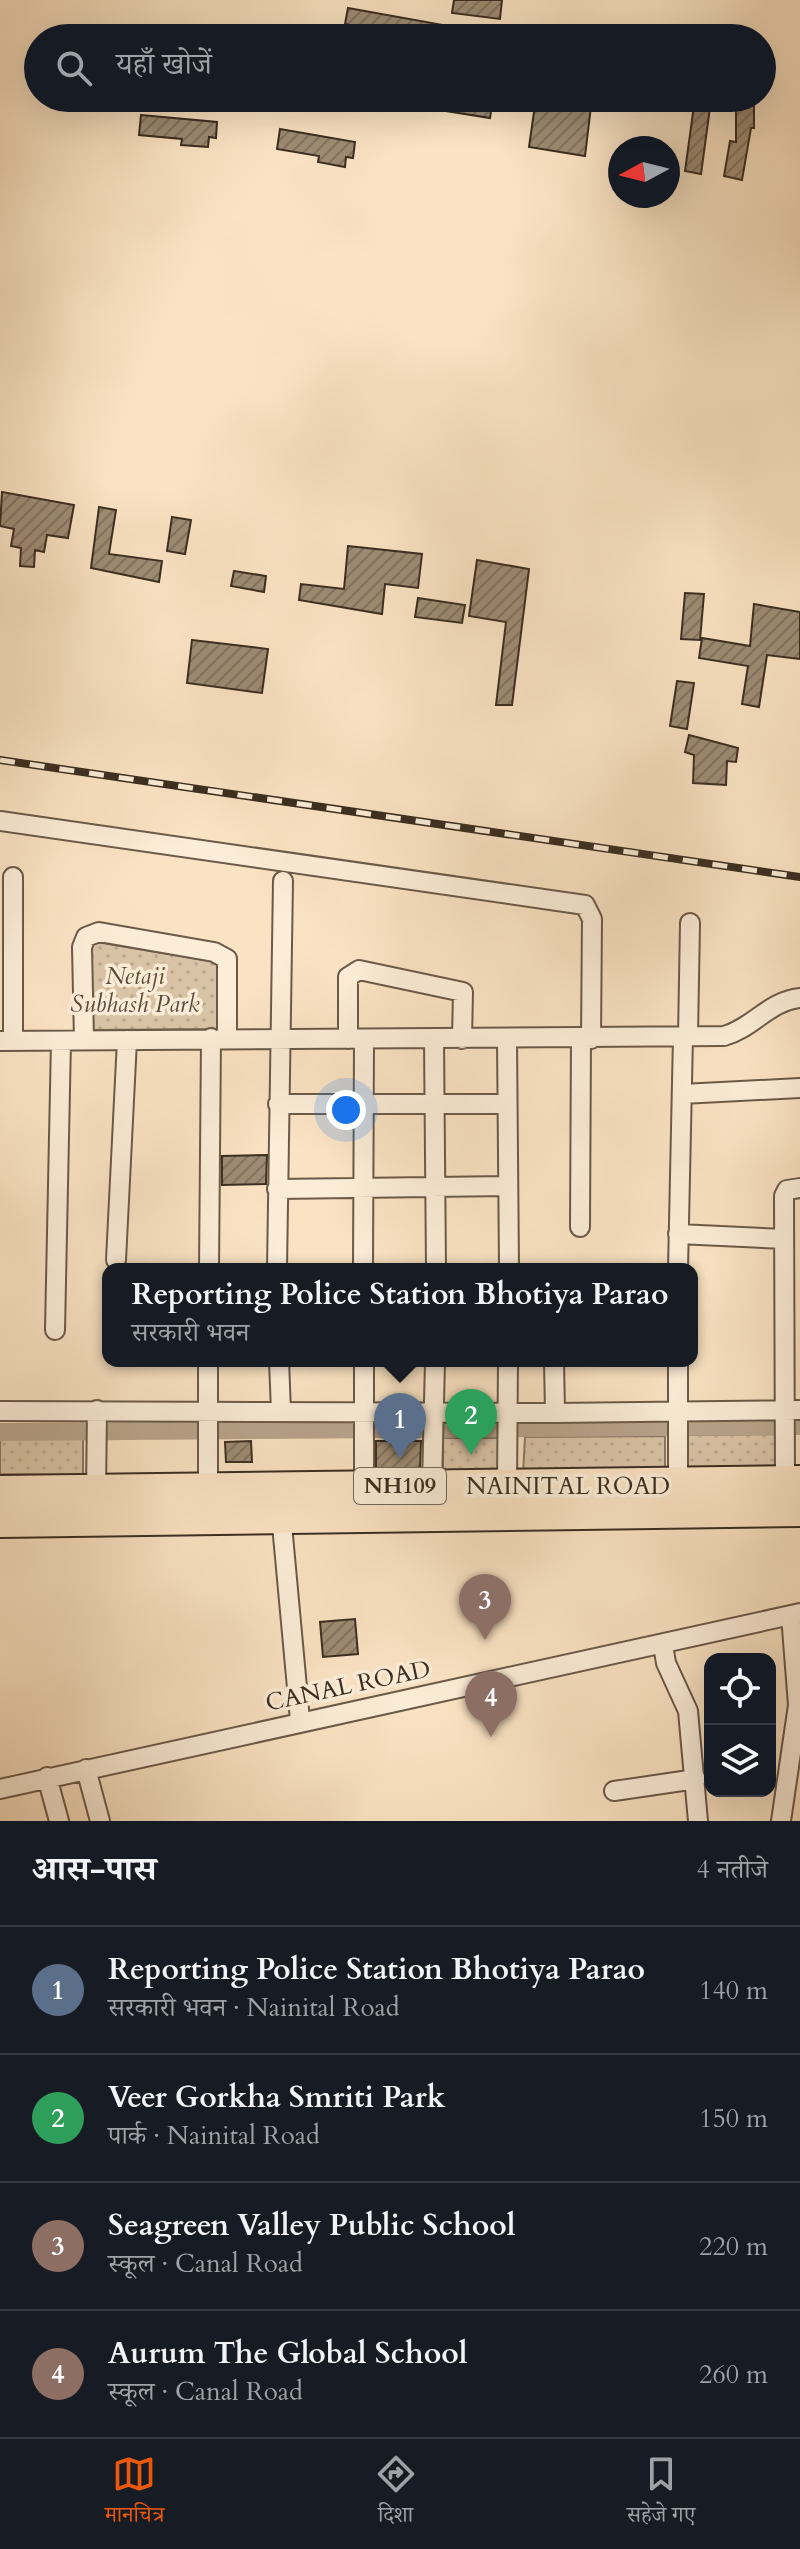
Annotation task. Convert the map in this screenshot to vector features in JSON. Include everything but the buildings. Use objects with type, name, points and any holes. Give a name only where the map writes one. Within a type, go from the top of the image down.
[{"type":"highway","name":"NAINITAL ROAD","points":[[0,1520],[281,1514],[432,1485],[678,1486],[795,1492]]},
{"type":"highway","name":"NAINITAL ROAD","points":[[0,1493],[208,1490],[364,1500],[795,1492]]},
{"type":"street","points":[[0,821],[585,905],[592,919],[580,1227]]},
{"type":"street","points":[[13,877],[6,1041],[219,1038],[507,1040],[686,1036],[736,1033],[774,1005],[800,998]]},
{"type":"street","points":[[277,1263],[278,1038],[283,881]]},
{"type":"street","points":[[678,1263],[690,923]]},
{"type":"street","points":[[84,1040],[82,947],[86,937],[99,932],[214,952],[227,959],[219,1038],[209,1263]]},
{"type":"street","points":[[363,1263],[363,1104],[348,977],[359,970],[463,992],[462,1039]]},
{"type":"street","points":[[116,1260],[127,1040]]},
{"type":"street","points":[[434,1040],[436,1263]]},
{"type":"street","points":[[507,1040],[509,1263]]},
{"type":"street","points":[[55,1330],[61,1041]]},
{"type":"street","points":[[682,1094],[800,1088]]},
{"type":"street","points":[[278,1104],[507,1104]]},
{"type":"street","points":[[277,1189],[508,1186]]},
{"type":"street","points":[[795,1492],[788,1417],[784,1196],[787,1190],[800,1188]]},
{"type":"street","points":[[678,1234],[784,1239]]},
{"type":"street","points":[[208,1367],[208,1490]]},
{"type":"street","points":[[279,1367],[281,1411]]},
{"type":"street","points":[[364,1367],[364,1500]]},
{"type":"street","points":[[432,1485],[435,1367]]},
{"type":"street","points":[[507,1486],[508,1367]]},
{"type":"street","points":[[554,1367],[555,1413]]},
{"type":"street","points":[[678,1367],[678,1486]]},
{"type":"street","points":[[0,1411],[97,1424],[208,1422],[281,1411],[364,1422],[507,1423],[555,1413],[678,1421],[788,1417]]},
{"type":"street","points":[[96,1492],[97,1424]]},
{"type":"street","points":[[281,1514],[300,1720]]},
{"type":"street","points":[[781,1821],[798,1705],[796,1614]]},
{"type":"street","name":"CANAL ROAD","points":[[0,1789],[300,1720],[663,1645],[796,1614]]},
{"type":"street","points":[[663,1645],[666,1663],[688,1711],[698,1821]]},
{"type":"street","points":[[86,1769],[100,1821]]},
{"type":"street","points":[[47,1777],[59,1821]]},
{"type":"street","points":[[614,1791],[696,1779]]},
{"type":"green space","name":"Netaji Subhash Park","points":[[90,941],[217,962],[219,1029],[91,1030]]},
{"type":"green space","points":[[779,1434],[780,1475],[686,1476],[686,1435]]},
{"type":"green space","points":[[665,1436],[665,1474],[523,1474],[525,1437]]},
{"type":"green space","points":[[0,1437],[83,1438],[83,1475],[0,1474]]},
{"type":"green space","points":[[443,1438],[500,1438],[500,1472],[443,1473]]},
{"type":"waterway","points":[[0,1432],[800,1426]]},
{"type":"railway","points":[[0,760],[800,877]]},
{"type":"place","name":"Veer Gorkha Smriti Park","points":[[471,1455]]},
{"type":"place","name":"Reporting Police Station Bhotiya Parao","points":[[400,1459]]},
{"type":"place","name":"Seagreen Valley Public School","points":[[485,1640]]},
{"type":"place","name":"Aurum The Global School","points":[[491,1737]]}]
